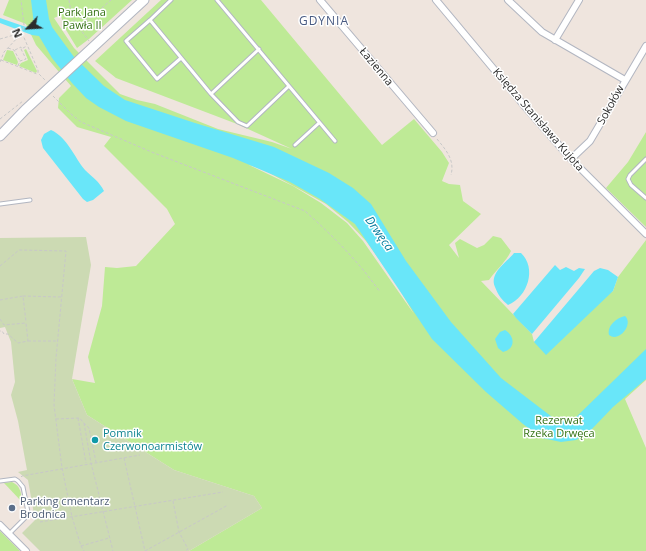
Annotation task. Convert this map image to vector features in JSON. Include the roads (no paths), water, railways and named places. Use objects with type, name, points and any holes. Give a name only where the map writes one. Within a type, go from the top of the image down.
[{"type":"main road","points":[[0,136],[25,110],[144,0]]},
{"type":"main road","points":[[0,127],[25,110]]},
{"type":"street","name":"Łazienna","points":[[320,0],[433,133]]},
{"type":"street","name":"Księdza Stanisława Kujota","points":[[436,0],[571,159],[646,234]]},
{"type":"street","points":[[508,0],[542,32],[625,80]]},
{"type":"street","points":[[555,40],[579,0]]},
{"type":"street","name":"Sokołów","points":[[571,159],[590,141],[646,46]]},
{"type":"street","points":[[0,525],[26,551]]},
{"type":"lane","points":[[171,0],[126,42],[157,79],[181,58]]},
{"type":"lane","points":[[217,0],[290,86],[334,141]]},
{"type":"lane","points":[[150,20],[211,94],[238,122],[247,126],[290,86]]},
{"type":"lane","points":[[211,94],[259,49]]},
{"type":"lane","points":[[295,146],[319,123]]},
{"type":"lane","points":[[646,159],[635,169],[628,179],[631,184],[646,198]]},
{"type":"lane","points":[[0,204],[30,200]]},
{"type":"lane","points":[[0,481],[11,479],[18,481],[23,487],[28,512],[27,516],[9,534]]},
{"type":"water","name":"Rezerwat Rzeka Drwęca","points":[[31,0],[46,0],[52,27],[74,57],[104,86],[125,100],[274,147],[329,173],[353,188],[371,204],[406,261],[451,322],[501,378],[556,420],[572,421],[646,349],[646,379],[613,407],[591,430],[576,440],[561,442],[542,438],[523,424],[486,392],[432,339],[355,224],[320,199],[290,182],[233,158],[126,121],[99,107],[86,98],[72,83],[52,58],[39,36],[32,35],[0,23],[0,18],[26,27],[34,25]]},
{"type":"water","points":[[51,130],[62,138],[81,165],[98,182],[104,191],[93,200],[87,202],[83,199],[43,148],[41,140],[44,134]]},
{"type":"water","points":[[514,253],[521,253],[526,259],[529,266],[529,274],[528,282],[521,296],[508,305],[497,292],[494,277],[499,268]]},
{"type":"water","points":[[555,265],[560,270],[566,267],[574,271],[579,268],[585,269],[532,334],[513,314]]},
{"type":"water","points":[[600,268],[608,270],[618,277],[613,291],[546,355],[534,342],[594,271]]},
{"type":"water","points":[[625,316],[628,323],[624,332],[617,337],[609,335],[609,329],[613,323]]},
{"type":"water","points":[[505,330],[511,336],[513,342],[510,348],[503,352],[498,348],[495,339],[500,332]]},
{"type":"place","name":"Pomnik Czerwonoarmistów","points":[[95,440]]},
{"type":"place","name":"Parking cmentarz Brodnica","points":[[12,508]]},
{"type":"district","name":"GDYNIA","points":[[324,22]]},
{"type":"park label","name":"Park Jana Pawła II","points":[[82,19]]},
{"type":"water label","name":"Drwęca","points":[[379,234]]}]
